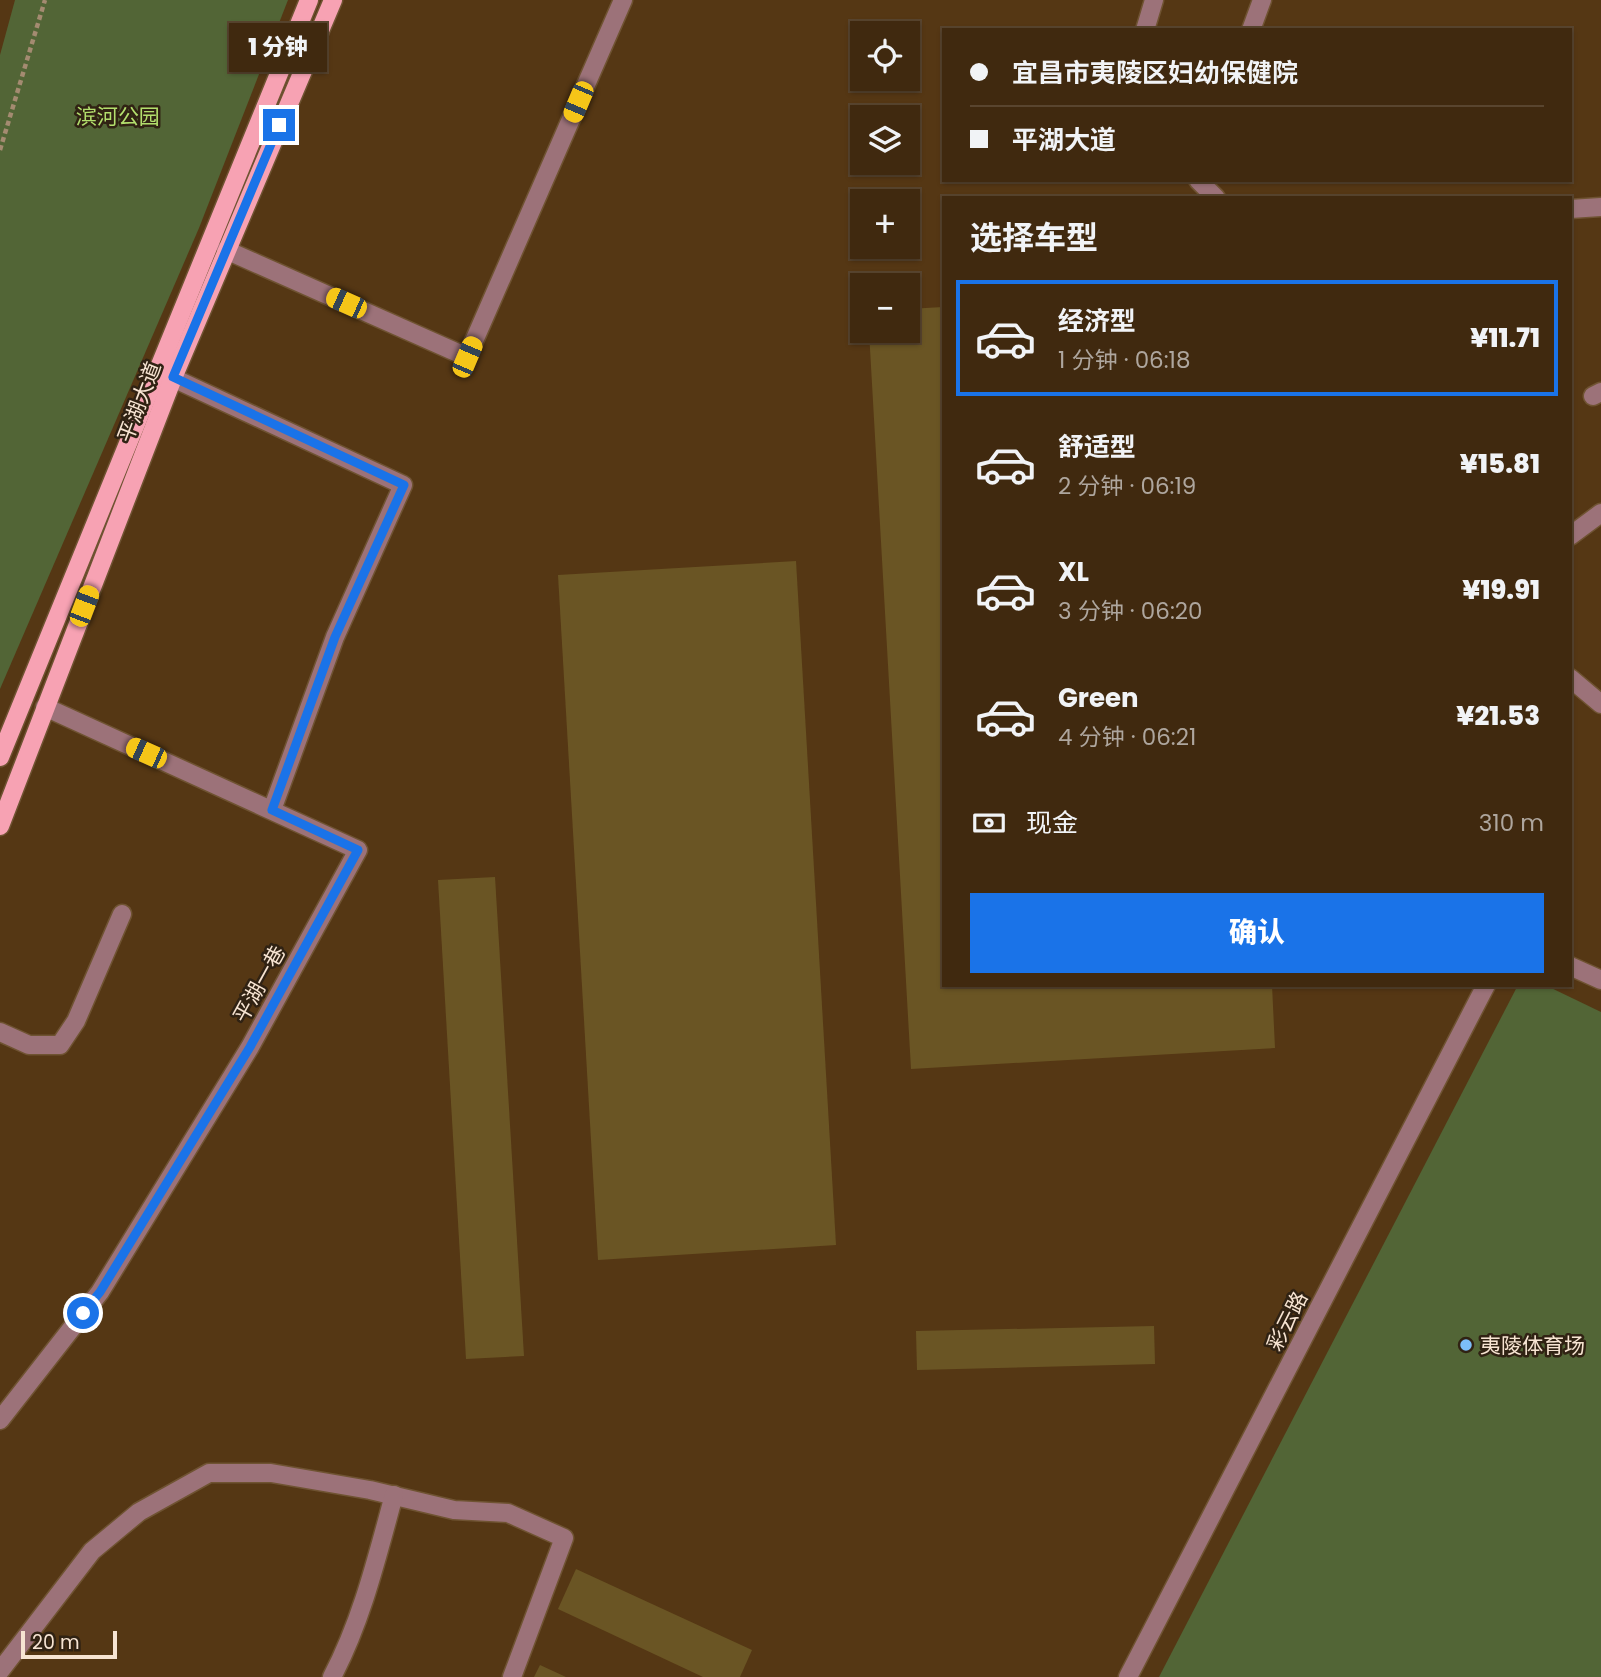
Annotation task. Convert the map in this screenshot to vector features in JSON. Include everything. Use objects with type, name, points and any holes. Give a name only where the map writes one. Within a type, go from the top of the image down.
[{"type":"main road","name":"平湖大道","points":[[0,757],[309,0]]},
{"type":"main road","name":"平湖大道","points":[[0,825],[173,377],[333,0]]},
{"type":"street","points":[[226,250],[467,357],[623,0]]},
{"type":"street","points":[[1147,28],[1154,0]]},
{"type":"street","points":[[1252,28],[1262,0]]},
{"type":"street","points":[[1572,209],[1599,212]]},
{"type":"street","points":[[173,377],[404,485],[335,637],[272,810]]},
{"type":"street","points":[[1572,535],[1601,513]]},
{"type":"street","points":[[1572,680],[1601,704]]},
{"type":"street","name":"平湖一巷","points":[[0,1420],[100,1292],[250,1047],[358,850],[45,707]]},
{"type":"street","points":[[0,1032],[29,1045],[60,1045],[76,1021],[122,914]]},
{"type":"street","points":[[1572,967],[1601,981]]},
{"type":"street","name":"彩云路","points":[[1128,1677],[1485,987]]},
{"type":"street","points":[[0,1671],[92,1551],[139,1512],[209,1473],[271,1473],[394,1495],[454,1510],[508,1513],[564,1538],[512,1677]]},
{"type":"street","points":[[332,1677],[345,1653],[373,1572],[394,1495]]},
{"type":"path","points":[[0,150],[46,0]]},
{"type":"green space","name":"滨河公园","points":[[15,0],[288,0],[199,228],[0,689],[0,55]]},
{"type":"green space","name":"夷陵体育场","points":[[1517,987],[1549,987],[1601,1012],[1601,1677],[1159,1677]]},
{"type":"building","points":[[942,307],[942,987],[1272,987],[1275,1048],[911,1069],[870,343],[920,343],[920,308]]},
{"type":"building","points":[[796,561],[836,1245],[598,1260],[558,575]]},
{"type":"building","points":[[495,877],[524,1356],[466,1359],[438,880]]},
{"type":"building","points":[[1154,1326],[1155,1364],[917,1370],[916,1331]]},
{"type":"building","points":[[576,1569],[752,1650],[740,1677],[703,1677],[558,1609]]},
{"type":"building","points":[[540,1665],[566,1677],[534,1677]]},
{"type":"place","name":"夷陵体育场","points":[[1466,1345]]},
{"type":"route","points":[[83,1313],[100,1292],[250,1047],[358,850],[272,810],[335,637],[404,485],[173,377],[279,125]]}]
